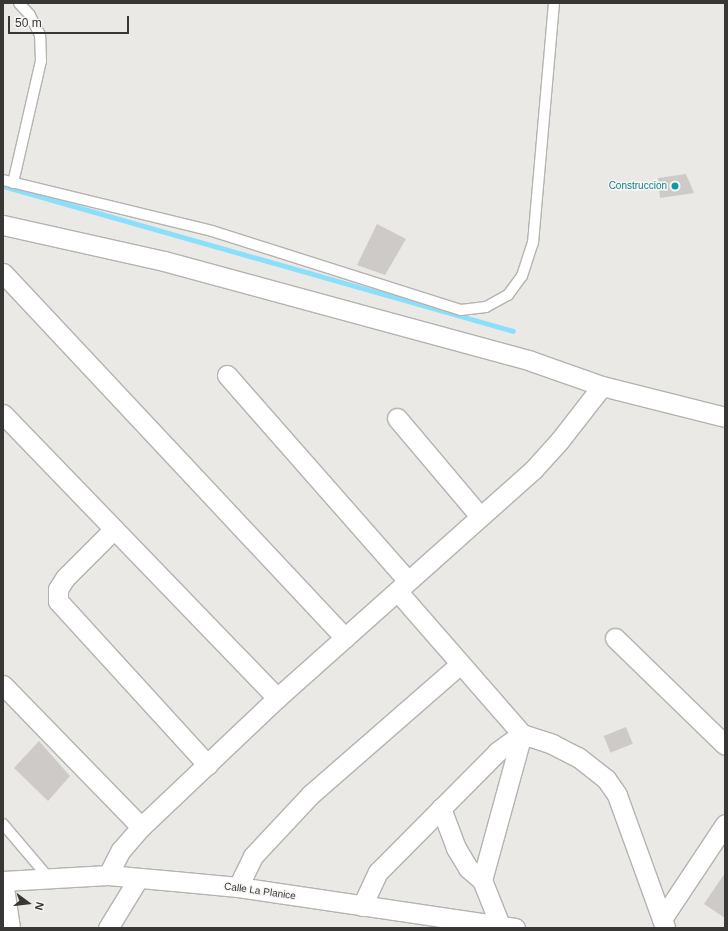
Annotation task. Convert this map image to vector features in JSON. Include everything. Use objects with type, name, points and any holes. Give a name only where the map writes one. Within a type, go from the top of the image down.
[{"type":"street","points":[[3,225],[164,261],[531,361],[602,386],[725,417]]},
{"type":"street","points":[[3,274],[345,638]]},
{"type":"street","points":[[227,375],[403,587],[459,665],[522,734],[571,754],[606,779],[617,796],[664,924]]},
{"type":"street","points":[[108,875],[121,850],[140,827],[208,765],[277,698],[403,587],[479,515],[533,470],[560,440],[602,386]]},
{"type":"street","points":[[3,414],[277,698]]},
{"type":"street","points":[[397,418],[479,515]]},
{"type":"street","points":[[114,529],[65,578],[58,589],[58,601],[208,765]]},
{"type":"street","points":[[614,638],[725,745]]},
{"type":"street","points":[[238,887],[253,856],[310,795],[459,665]]},
{"type":"street","points":[[3,685],[140,827]]},
{"type":"street","points":[[362,906],[378,872],[497,752],[522,734]]},
{"type":"street","points":[[482,880],[522,734]]},
{"type":"street","points":[[441,808],[456,848],[468,868],[482,880],[508,927]]},
{"type":"street","points":[[664,924],[725,824]]},
{"type":"street","name":"Calle La Planice","points":[[3,881],[108,875],[138,879],[238,887],[508,927]]},
{"type":"street","points":[[108,928],[138,879]]},
{"type":"street","points":[[3,881],[10,928]]},
{"type":"lane","points":[[13,183],[41,61],[40,35],[30,15],[19,3]]},
{"type":"lane","points":[[3,180],[212,231],[461,310],[486,307],[508,295],[517,282],[533,243],[554,3]]},
{"type":"lane","points":[[3,824],[49,878]]},
{"type":"building","name":"Construccion","points":[[686,174],[694,193],[660,198],[658,178]]},
{"type":"building","points":[[377,224],[406,239],[385,275],[357,265]]},
{"type":"building","points":[[626,727],[633,744],[610,753],[604,736]]},
{"type":"building","points":[[39,741],[70,776],[48,801],[14,768]]},
{"type":"building","points":[[725,873],[725,918],[704,904]]},
{"type":"waterway","points":[[3,186],[513,331]]},
{"type":"place","name":"Construccion","points":[[675,186]]}]
